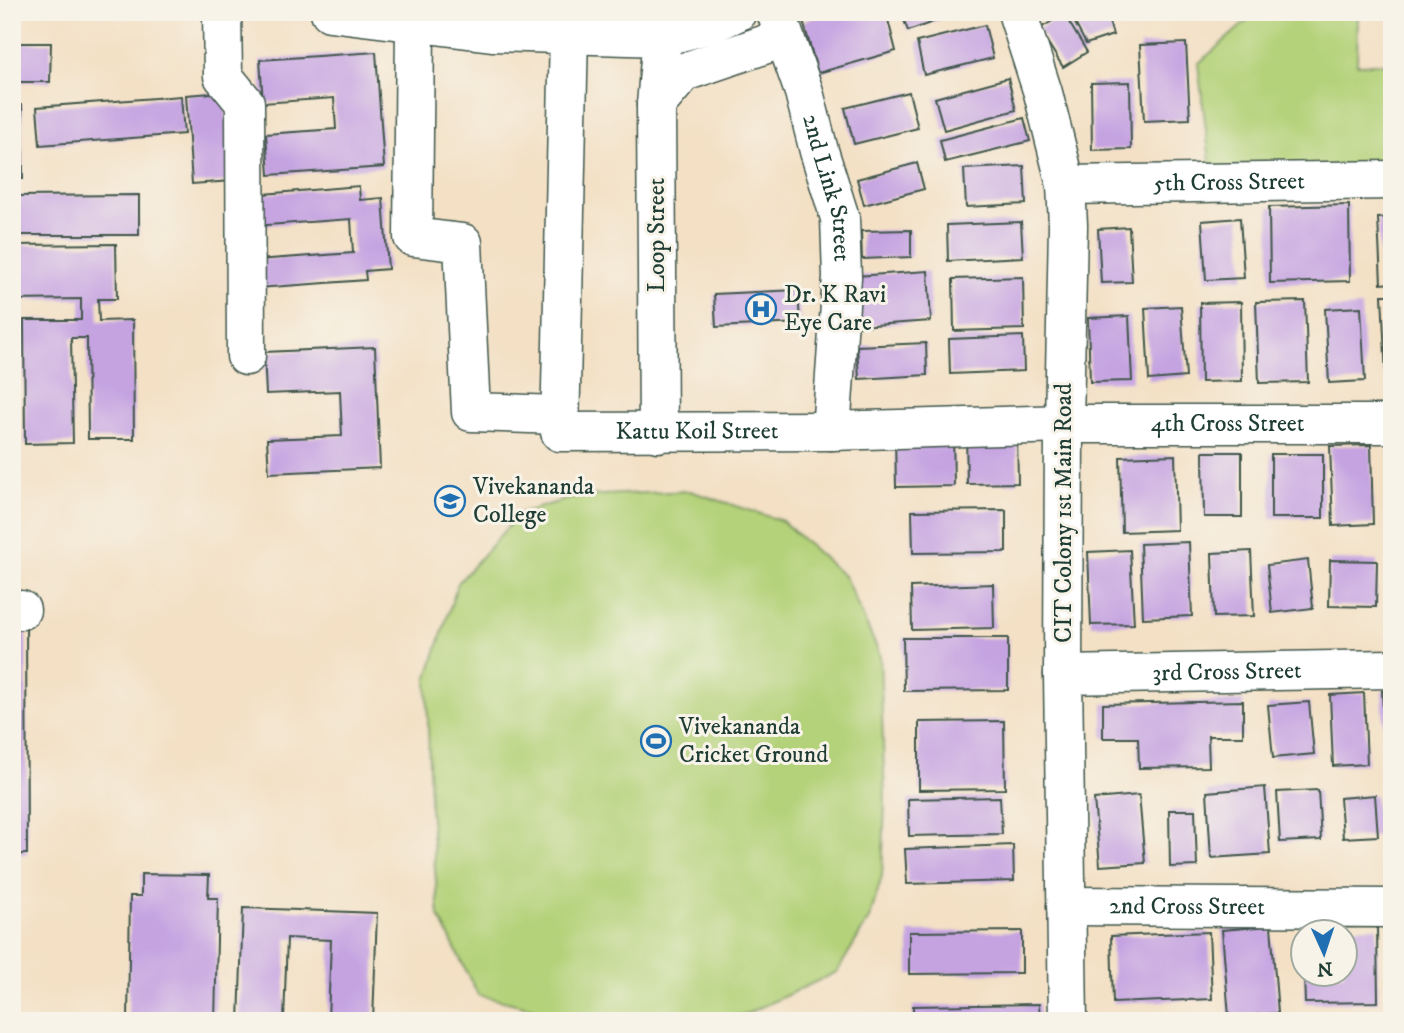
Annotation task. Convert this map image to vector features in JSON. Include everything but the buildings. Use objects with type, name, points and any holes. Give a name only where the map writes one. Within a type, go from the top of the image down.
[{"type":"street","points":[[222,12],[223,76],[245,103],[246,356]]},
{"type":"street","points":[[331,12],[492,32],[662,37],[711,24],[737,12]]},
{"type":"street","name":"CIT Colony 1st Main Road","points":[[1017,12],[1043,93],[1066,185],[1068,225],[1063,675],[1068,1021]]},
{"type":"street","name":"Kattu Koil Street","points":[[415,24],[413,237],[463,243],[471,412],[659,433],[831,431]]},
{"type":"street","points":[[656,105],[684,72],[780,25]]},
{"type":"street","name":"2nd Link Street","points":[[780,25],[804,92],[840,218],[842,277],[831,431]]},
{"type":"street","points":[[560,423],[569,33]]},
{"type":"street","name":"Loop Street","points":[[659,433],[656,105],[662,37]]},
{"type":"street","name":"5th Cross Street","points":[[1066,185],[1392,180]]},
{"type":"street","points":[[831,431],[1064,424]]},
{"type":"street","name":"4th Cross Street","points":[[1064,424],[1392,424]]},
{"type":"street","name":"3rd Cross Street","points":[[1063,675],[1392,669]]},
{"type":"street","name":"2nd Cross Street","points":[[1066,906],[1392,908]]},
{"type":"green space","points":[[1257,12],[1358,12],[1357,64],[1392,64],[1392,174],[1212,179],[1198,64]]},
{"type":"green space","name":"Vivekananda Cricket Ground","points":[[690,491],[782,521],[845,577],[880,655],[885,803],[882,876],[870,917],[837,972],[744,1015],[574,1018],[478,995],[439,916],[430,808],[427,680],[458,583],[520,513],[579,496]]},
{"type":"place","name":"Dr. K Ravi Eye Care","points":[[761,309]]},
{"type":"place","name":"Vivekananda College","points":[[450,501]]},
{"type":"place","name":"Vivekananda Cricket Ground","points":[[656,741]]}]
